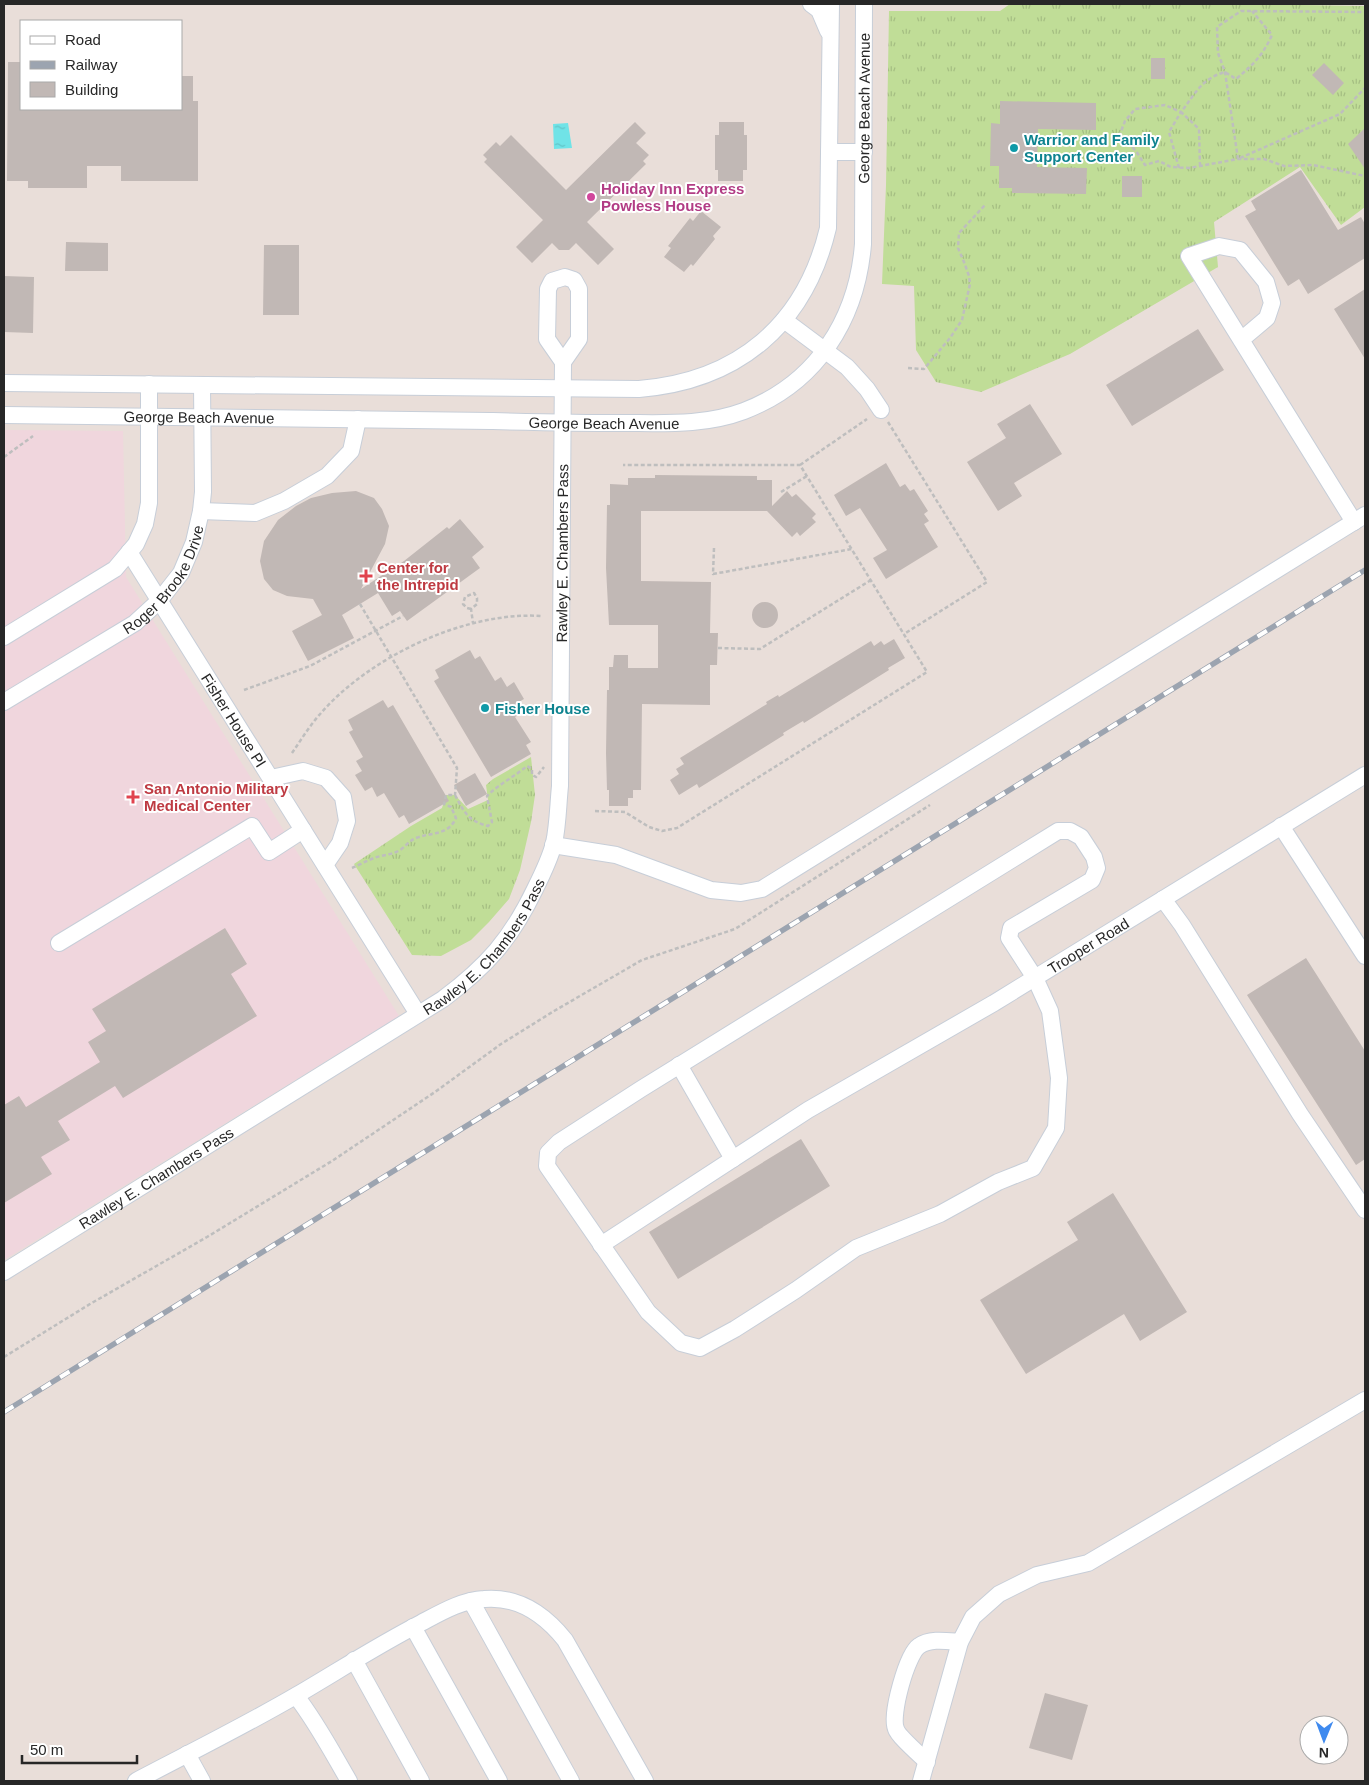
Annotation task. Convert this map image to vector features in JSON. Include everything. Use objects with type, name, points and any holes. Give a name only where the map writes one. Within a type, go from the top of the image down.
[{"type":"street","points":[[811,4],[819,10],[831,37]]},
{"type":"street","name":"George Beach Avenue","points":[[4,383],[639,389],[660,387],[700,378],[737,360],[765,339],[784,320],[808,286],[823,248],[828,228],[831,4]]},
{"type":"street","name":"George Beach Avenue","points":[[4,415],[202,416],[689,424],[727,417],[746,411],[796,381],[826,351],[852,302],[861,264],[864,152],[864,4]]},
{"type":"street","points":[[830,152],[864,152]]},
{"type":"street","points":[[553,845],[616,855],[711,890],[742,893],[762,888],[1359,519],[1241,340],[1189,256],[1219,246],[1240,250],[1266,282],[1272,304],[1267,318],[1241,340]]},
{"type":"street","points":[[784,320],[847,366],[867,389],[881,410]]},
{"type":"street","name":"Rawley E. Chambers Pass","points":[[4,1272],[468,981],[489,961],[508,938],[524,914],[538,885],[553,845],[560,786],[563,362]]},
{"type":"street","points":[[4,637],[115,569],[136,544],[145,524],[149,503],[149,384]]},
{"type":"street","name":"Roger Brooke Drive","points":[[4,702],[135,623],[171,587],[188,558],[194,542],[201,511],[203,492],[202,384]]},
{"type":"street","points":[[201,511],[255,513],[284,501],[327,476],[350,451],[358,419]]},
{"type":"street","name":"Fisher House Pl","points":[[129,552],[418,1014]]},
{"type":"street","points":[[271,778],[303,771],[326,778],[342,797],[347,821],[340,843],[325,865]]},
{"type":"street","name":"Trooper Road","points":[[601,1244],[808,1110],[994,1003],[1365,775]]},
{"type":"street","points":[[59,943],[252,826],[269,852],[303,830]]},
{"type":"street","points":[[1281,826],[1365,956]]},
{"type":"street","points":[[1070,830],[1081,837],[1094,857],[1097,868],[1092,880],[1012,928],[1009,938],[1035,978],[1050,1011],[1059,1078],[1056,1128],[1033,1168],[998,1182],[940,1214],[856,1248],[781,1300],[700,1348],[681,1343],[648,1312],[547,1166],[548,1153],[559,1142],[679,1065],[1058,831],[1070,830]]},
{"type":"street","points":[[1163,899],[1182,925],[1300,1114],[1365,1210]]},
{"type":"street","points":[[679,1065],[734,1159]]},
{"type":"street","points":[[921,1781],[960,1642],[973,1618],[999,1594],[1037,1575],[1088,1564],[1365,1400]]},
{"type":"street","points":[[136,1781],[296,1696],[354,1660],[442,1612],[471,1601],[494,1598],[514,1602],[536,1612],[557,1630],[565,1640],[645,1781]]},
{"type":"street","points":[[471,1601],[571,1781]]},
{"type":"street","points":[[413,1627],[499,1781]]},
{"type":"street","points":[[927,1762],[896,1730],[894,1712],[911,1656],[917,1646],[926,1642],[960,1642]]},
{"type":"street","points":[[354,1660],[421,1781]]},
{"type":"street","points":[[296,1696],[319,1728],[349,1781]]},
{"type":"street","points":[[187,1754],[202,1781]]},
{"type":"path","points":[[1238,159],[1225,72],[1218,53],[1217,27],[1241,11],[1365,12]]},
{"type":"path","points":[[1225,72],[1236,79],[1255,64],[1267,47],[1272,35],[1252,11]]},
{"type":"path","points":[[1179,168],[1169,132],[1202,83],[1225,72]]},
{"type":"path","points":[[1238,159],[1340,114],[1365,88]]},
{"type":"path","points":[[1200,166],[1199,129],[1181,112],[1165,105],[1135,110],[1125,121],[1120,134],[1146,165],[1159,160],[1171,167],[1190,168],[1238,159],[1264,158],[1284,166],[1313,165],[1365,176]]},
{"type":"path","points":[[908,368],[924,369],[950,338],[962,320],[970,284],[967,269],[958,248],[959,233],[986,204]]},
{"type":"path","points":[[623,465],[800,465],[881,410],[987,582],[904,634]]},
{"type":"path","points":[[4,457],[34,436]]},
{"type":"path","points":[[596,811],[625,812],[649,827],[662,831],[677,828],[928,672],[800,465]]},
{"type":"path","points":[[781,492],[807,476]]},
{"type":"path","points":[[714,548],[713,574],[852,549]]},
{"type":"path","points":[[718,648],[760,649],[871,580]]},
{"type":"path","points":[[474,593],[477,598],[477,604],[471,609],[463,604],[465,597],[474,593]]},
{"type":"path","points":[[360,604],[457,768],[455,795],[465,813],[476,823],[488,826],[492,822],[488,796],[497,786],[511,779],[527,766],[532,769],[532,775],[536,777],[544,767]]},
{"type":"path","points":[[471,609],[473,623]]},
{"type":"path","points":[[292,753],[322,712],[362,676],[392,656],[454,629],[473,623],[525,615],[542,616]]},
{"type":"path","points":[[244,690],[310,666],[403,616]]},
{"type":"path","points":[[352,868],[374,858],[400,850],[408,842],[417,838],[444,831],[453,824],[456,818],[450,808],[444,804],[446,795],[455,795]]},
{"type":"path","points":[[4,1357],[90,1304],[208,1237],[332,1161],[435,1092],[501,1044],[554,1011],[642,960],[735,929],[930,805]]},
{"type":"shaded area","name":"San Antonio Military Medical Center","points":[[4,430],[123,431],[126,577],[399,1016],[4,1260]]},
{"type":"green space","points":[[1010,4],[1365,6],[1365,207],[1341,225],[1300,167],[1214,222],[1218,267],[1070,354],[981,392],[936,382],[916,350],[914,286],[882,284],[889,11],[1000,11]]},
{"type":"green space","points":[[531,757],[535,795],[531,822],[520,870],[509,899],[471,940],[441,956],[412,955],[354,864],[442,808],[446,795],[455,795],[468,809],[488,800],[486,785]]},
{"type":"water","points":[[568,123],[572,148],[554,149],[553,124]]},
{"type":"building","points":[[1151,58],[1165,58],[1165,79],[1151,79]]},
{"type":"building","points":[[8,62],[20,62],[20,110],[182,110],[182,76],[193,76],[193,101],[198,101],[198,181],[121,181],[121,166],[87,166],[87,188],[28,188],[28,181],[7,181]]},
{"type":"building","points":[[1324,63],[1344,83],[1333,95],[1312,75]]},
{"type":"building","name":"Warrior and Family Support Center","points":[[1000,101],[1096,103],[1096,130],[1038,129],[1037,167],[1087,168],[1086,194],[1012,193],[1012,188],[999,188],[999,166],[990,166],[991,123],[1000,124]]},
{"type":"building","name":"Holiday Inn Express Powless House","points":[[635,122],[646,133],[636,143],[649,155],[643,161],[646,164],[587,222],[614,249],[598,265],[576,243],[569,250],[559,250],[552,243],[532,263],[516,247],[543,220],[484,162],[487,159],[483,155],[496,142],[500,146],[511,135],[566,190]]},
{"type":"building","points":[[719,122],[744,122],[744,135],[747,135],[747,170],[743,170],[743,181],[718,181],[718,170],[715,170],[715,135],[719,135]]},
{"type":"building","points":[[1365,128],[1365,169],[1348,144]]},
{"type":"building","points":[[1301,170],[1338,230],[1361,217],[1365,224],[1365,258],[1308,294],[1299,279],[1288,286],[1245,216],[1256,210],[1251,201]]},
{"type":"building","points":[[1122,176],[1142,176],[1142,197],[1122,197]]},
{"type":"building","points":[[701,211],[721,227],[713,236],[715,239],[693,266],[691,264],[684,272],[664,257],[671,248],[668,246],[690,218],[693,221]]},
{"type":"building","points":[[66,242],[108,243],[108,271],[65,271]]},
{"type":"building","points":[[264,245],[299,245],[299,315],[263,315]]},
{"type":"building","points":[[4,276],[34,277],[33,333],[4,332]]},
{"type":"building","points":[[1365,289],[1365,359],[1334,309]]},
{"type":"building","points":[[1198,329],[1224,370],[1132,426],[1106,385]]},
{"type":"building","points":[[1030,404],[1062,454],[1014,483],[1022,496],[998,511],[967,462],[1006,438],[997,424]]},
{"type":"building","points":[[886,463],[900,487],[905,484],[910,491],[914,489],[928,511],[924,514],[929,521],[924,524],[938,547],[886,579],[873,558],[887,550],[860,508],[846,516],[834,495]]},
{"type":"building","points":[[655,475],[757,476],[757,480],[772,480],[772,506],[787,491],[792,497],[796,494],[816,514],[812,518],[816,522],[800,536],[797,532],[792,537],[767,511],[641,511],[641,581],[711,582],[710,633],[718,633],[717,665],[710,665],[710,705],[642,704],[641,790],[633,790],[633,798],[628,798],[628,806],[609,806],[606,753],[609,667],[613,667],[614,655],[628,655],[628,668],[658,668],[658,625],[609,625],[606,568],[607,505],[610,505],[610,484],[628,485],[628,478],[655,478]]},
{"type":"building","name":"Center for the Intrepid","points":[[356,491],[374,498],[382,509],[389,526],[385,544],[361,589],[404,561],[460,519],[484,547],[472,557],[480,568],[407,621],[400,611],[392,616],[378,593],[342,615],[354,638],[308,661],[292,631],[322,615],[313,599],[287,596],[273,590],[264,579],[260,561],[264,541],[278,520],[296,506],[311,498],[332,493]]},
{"type":"building","points":[[765,602],[774,606],[778,615],[774,624],[765,628],[756,624],[752,615],[756,606]]},
{"type":"building","points":[[894,639],[905,658],[888,668],[889,670],[804,723],[803,721],[783,733],[784,735],[699,788],[697,784],[679,795],[670,780],[679,774],[676,769],[684,764],[680,758],[767,704],[766,702],[778,695],[779,697],[871,641],[874,646],[881,641],[884,645]]},
{"type":"building","name":"Fisher House","points":[[470,650],[475,659],[480,656],[495,681],[501,677],[507,687],[514,682],[524,699],[517,703],[522,713],[515,717],[531,742],[526,745],[531,754],[491,777],[434,681],[439,678],[435,670]]},
{"type":"building","points":[[383,700],[388,708],[393,705],[449,801],[409,824],[404,815],[399,818],[384,793],[377,797],[372,787],[365,791],[355,775],[362,771],[356,761],[363,757],[349,732],[353,730],[348,720]]},
{"type":"building","points":[[475,773],[487,794],[466,806],[454,785]]},
{"type":"building","points":[[225,928],[247,964],[231,974],[257,1016],[123,1098],[115,1086],[58,1121],[70,1140],[41,1157],[52,1174],[4,1203],[4,1105],[19,1096],[26,1107],[100,1062],[88,1042],[106,1031],[92,1009]]},
{"type":"building","points":[[1306,958],[1365,1051],[1365,1159],[1356,1165],[1247,995]]},
{"type":"building","points":[[801,1139],[830,1186],[678,1279],[649,1232]]},
{"type":"building","points":[[1113,1193],[1187,1312],[1140,1341],[1124,1314],[1026,1374],[980,1300],[1078,1240],[1067,1222]]},
{"type":"building","points":[[1045,1693],[1088,1705],[1072,1760],[1029,1748]]},
{"type":"railway","points":[[4,1412],[1365,570]]},
{"type":"place","name":"Warrior and Family Support Center","points":[[1014,148]]},
{"type":"place","name":"Holiday Inn Express Powless House","points":[[591,197]]},
{"type":"place","name":"Center for the Intrepid","points":[[366,576]]},
{"type":"place","name":"Fisher House","points":[[485,708]]},
{"type":"place","name":"San Antonio Military Medical Center","points":[[133,797]]}]
